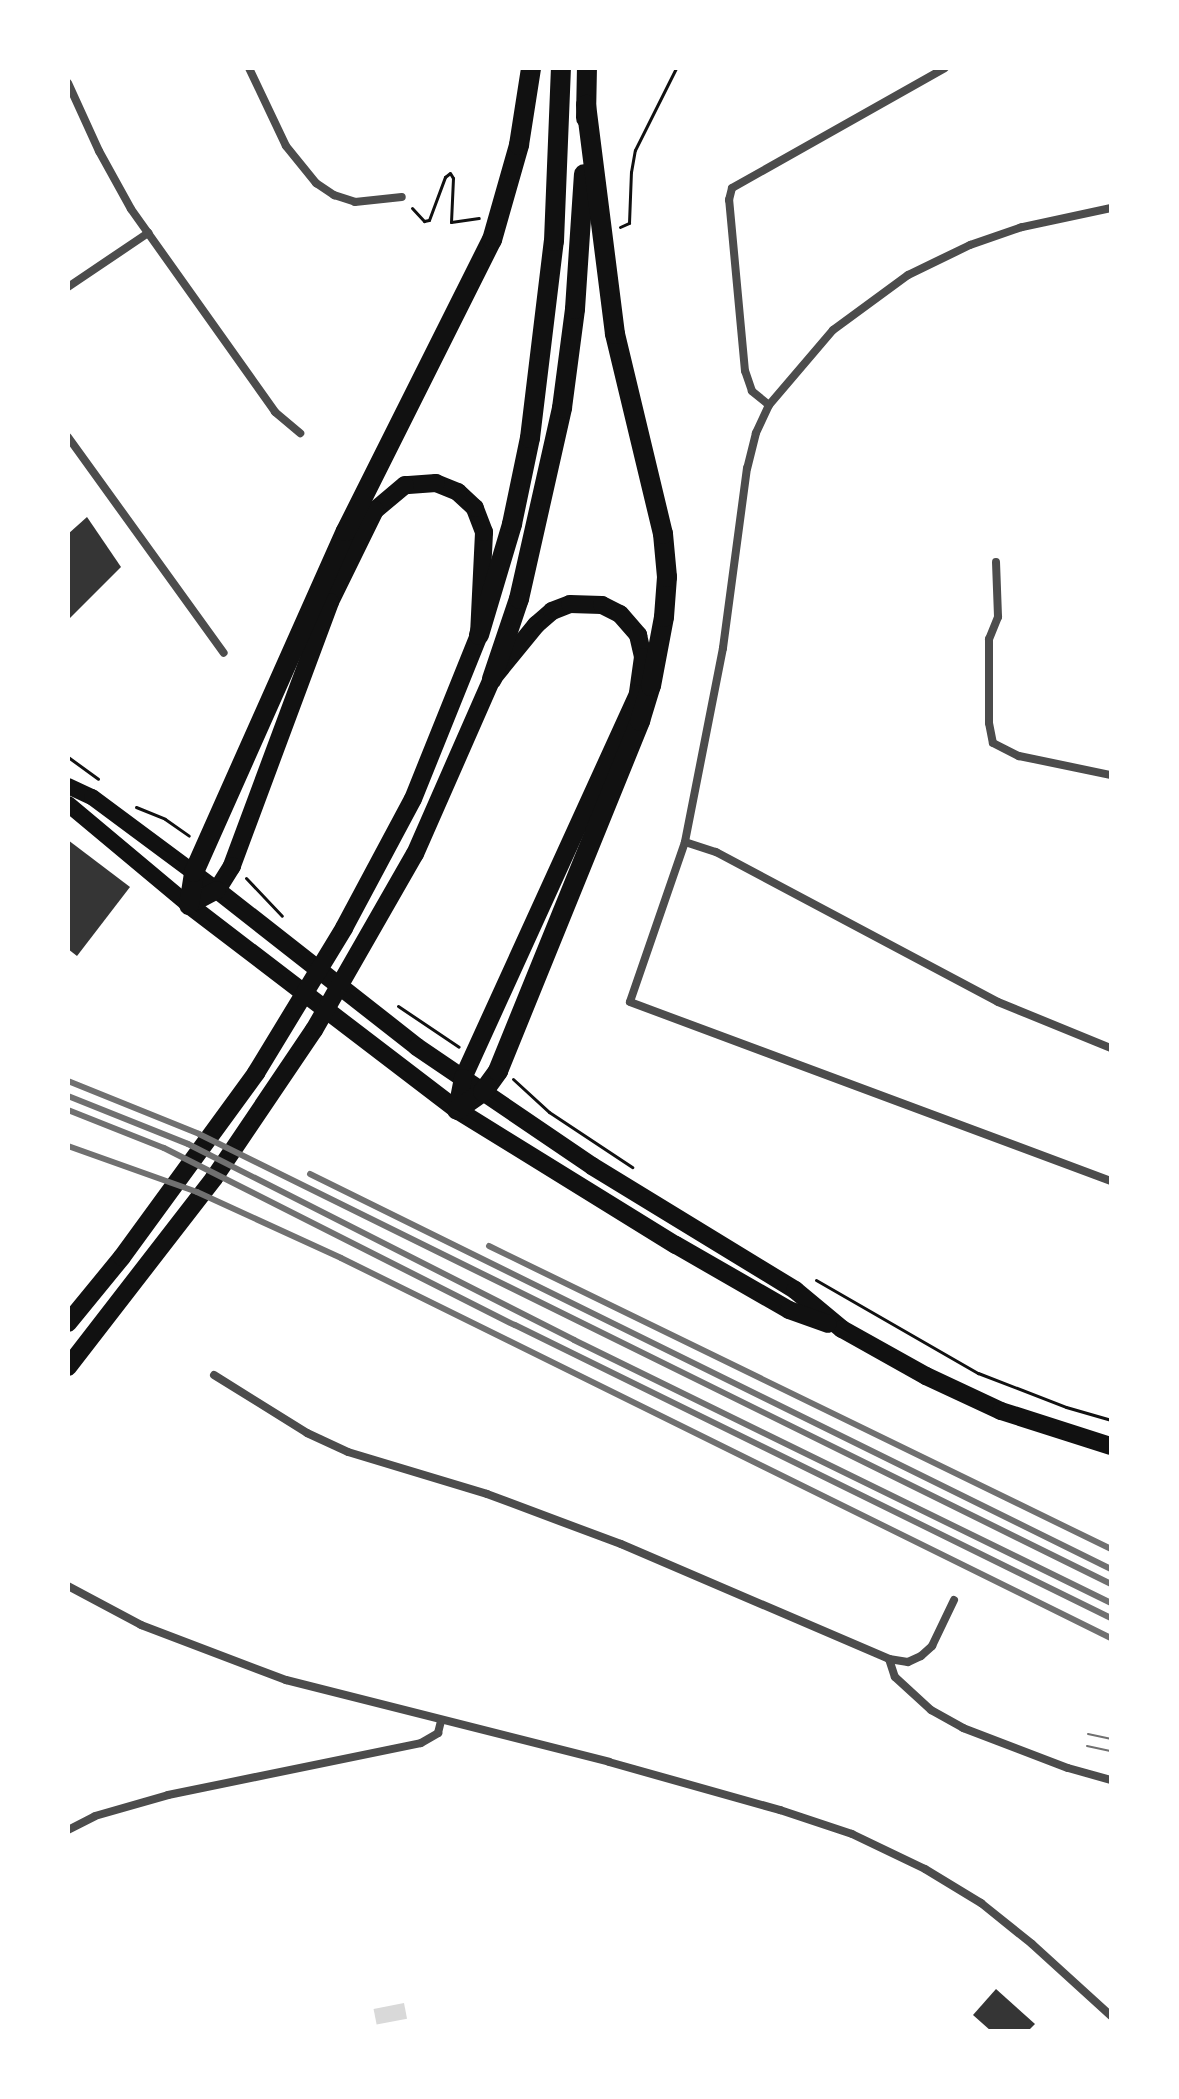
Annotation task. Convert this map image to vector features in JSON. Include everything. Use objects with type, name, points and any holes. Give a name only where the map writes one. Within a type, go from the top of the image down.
[{"type":"highway","points":[[189,905],[194,872],[346,531],[486,254],[508,190],[531,68]]},
{"type":"highway","points":[[479,635],[512,524],[530,438],[553,256],[561,68]]},
{"type":"highway","points":[[492,679],[519,599],[562,408],[575,309],[587,68]]},
{"type":"highway","points":[[457,1110],[483,1092],[498,1071],[640,721],[651,686],[664,617],[667,577],[663,534],[615,334],[586,105]]},
{"type":"main road","points":[[68,1323],[122,1257],[256,1073],[344,928],[413,799],[479,635],[486,543],[475,508],[458,492],[436,483],[415,483],[397,489],[375,510],[330,602],[232,866],[217,890],[189,905]]},
{"type":"main road","points":[[68,1367],[143,1273],[276,1089],[367,941],[440,804],[492,679],[536,625],[552,611],[570,604],[594,603],[613,610],[634,627],[641,644],[643,671],[627,724],[463,1078],[457,1110]]},
{"type":"main road","points":[[68,786],[92,797],[194,872],[338,987],[463,1078],[604,1173],[795,1290],[842,1329]]},
{"type":"main road","points":[[68,804],[189,905],[457,1110],[582,1190],[789,1310],[842,1329],[926,1376],[990,1406],[1044,1427],[1111,1446]]},
{"type":"street","points":[[249,68],[286,146],[316,183],[355,202],[402,197]]},
{"type":"street","points":[[769,405],[752,391],[745,371],[729,200],[732,188],[945,68]]},
{"type":"street","points":[[68,83],[105,162],[148,233],[275,412],[300,433]]},
{"type":"street","points":[[1111,208],[998,235],[908,275],[833,330],[769,405],[756,433],[747,468],[723,648],[685,842],[630,1002],[1111,1181]]},
{"type":"street","points":[[68,287],[148,233]]},
{"type":"street","points":[[68,437],[224,653]]},
{"type":"street","points":[[996,562],[998,617],[989,639],[989,723],[993,743],[1019,756],[1111,775]]},
{"type":"street","points":[[685,842],[716,852],[998,1002],[1111,1048]]},
{"type":"street","points":[[214,1375],[307,1433],[348,1452],[487,1494],[621,1544],[889,1659],[908,1662],[921,1656],[932,1646],[954,1600]]},
{"type":"street","points":[[68,1586],[141,1625],[210,1653],[351,1699],[715,1791],[852,1834],[925,1869],[981,1903],[1032,1944],[1111,2016]]},
{"type":"street","points":[[889,1659],[895,1677],[931,1710],[963,1728],[1068,1768],[1111,1780]]},
{"type":"street","points":[[68,1830],[95,1816],[168,1795],[421,1743],[438,1733],[441,1721]]},
{"type":"path","points":[[629,223],[635,150],[676,68]]},
{"type":"path","points":[[402,197],[424,221],[429,220],[445,177],[450,173],[453,178],[451,222],[479,218]]},
{"type":"path","points":[[68,757],[100,781]]},
{"type":"path","points":[[132,805],[165,819],[206,848]]},
{"type":"path","points":[[232,866],[262,892],[284,918]]},
{"type":"path","points":[[393,1003],[473,1056]]},
{"type":"path","points":[[498,1071],[523,1086],[549,1112],[639,1171]]},
{"type":"path","points":[[805,1274],[978,1373],[1066,1407],[1111,1420]]},
{"type":"shaded area","points":[[404,2003],[407,2019],[377,2025],[374,2009]]},
{"type":"building","points":[[87,517],[121,567],[68,620],[68,534]]},
{"type":"building","points":[[68,840],[130,887],[77,956],[68,949]]},
{"type":"building","points":[[996,1989],[1035,2024],[1028,2031],[991,2031],[973,2015]]},
{"type":"tram line","points":[[1088,1734],[1111,1739]]},
{"type":"tram line","points":[[1087,1746],[1111,1751]]},
{"type":"railway","points":[[68,1081],[199,1134],[1111,1584]]},
{"type":"railway","points":[[68,1096],[188,1144],[574,1340],[1111,1603]]},
{"type":"railway","points":[[68,1110],[164,1148],[515,1325],[1111,1618]]},
{"type":"railway","points":[[68,1146],[197,1192],[341,1258],[1111,1638]]},
{"type":"railway","points":[[310,1174],[1111,1569]]},
{"type":"railway","points":[[489,1246],[1111,1549]]}]
